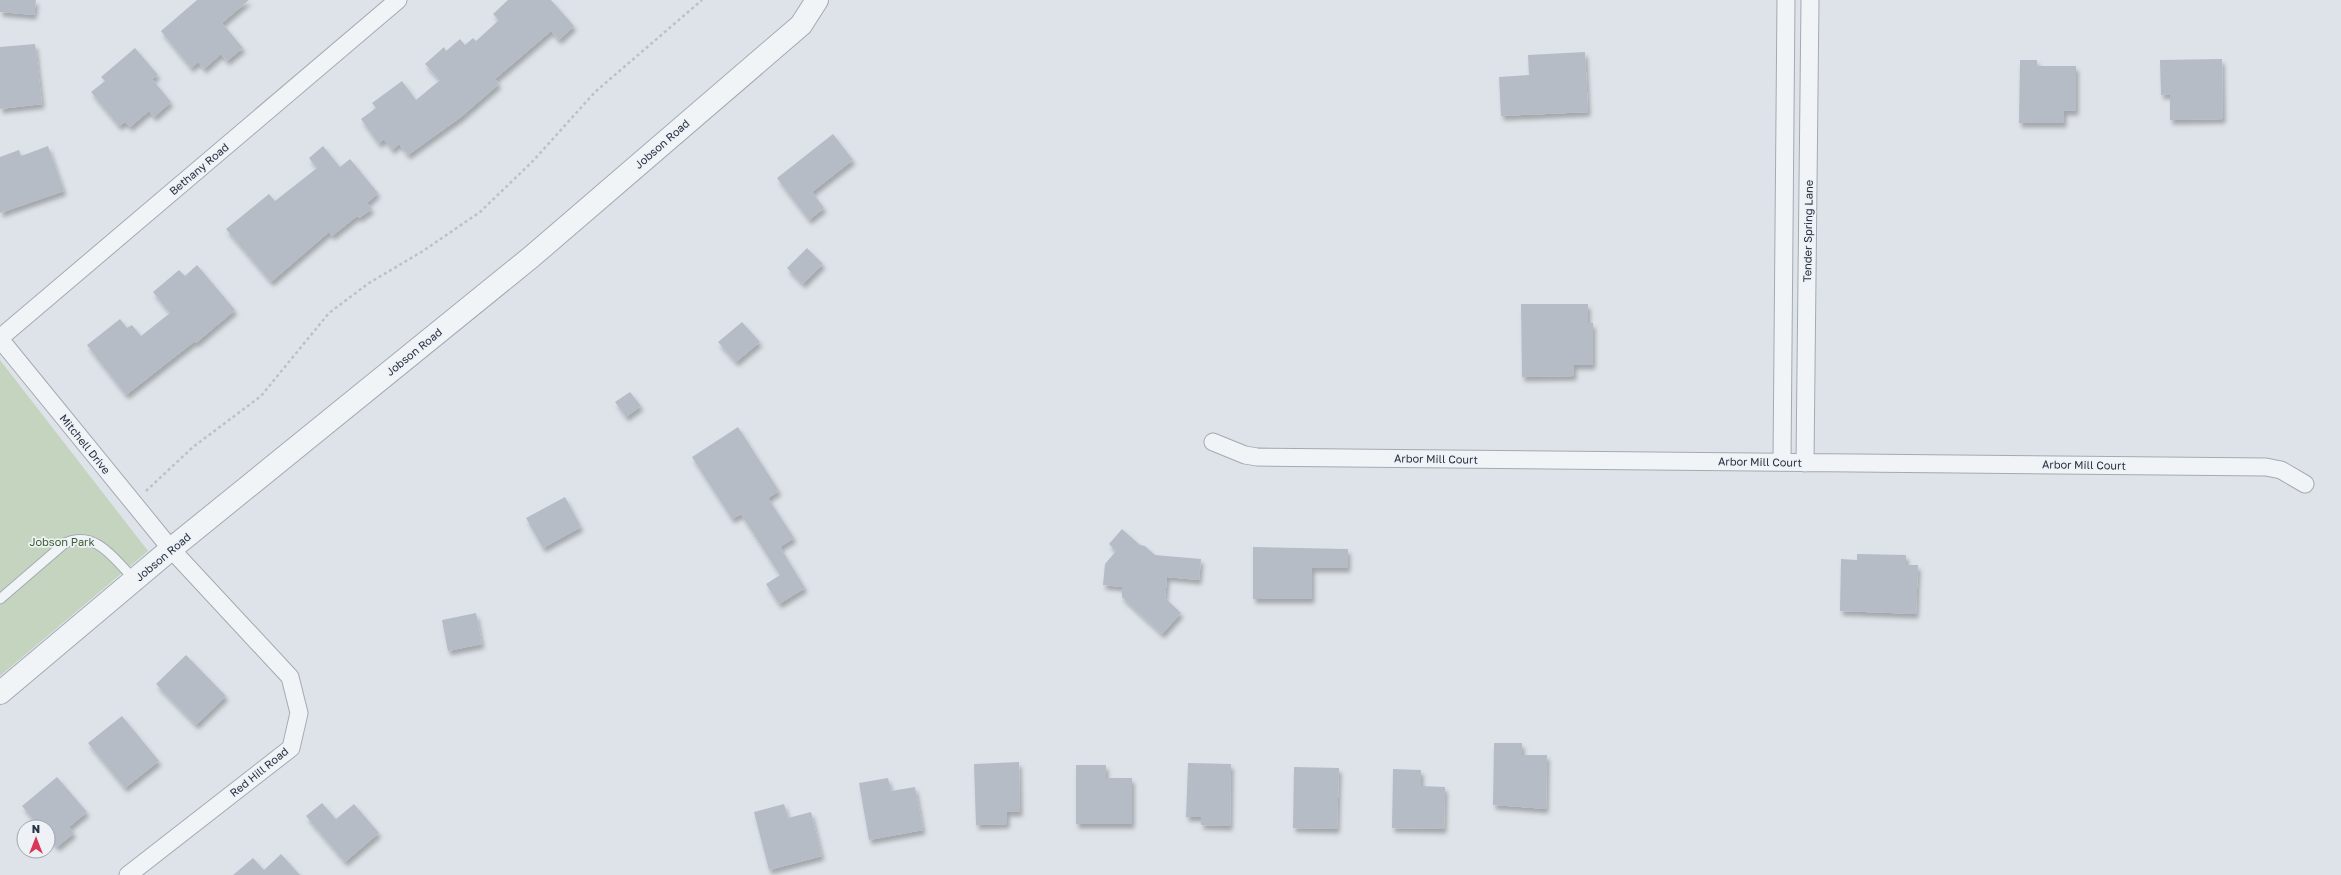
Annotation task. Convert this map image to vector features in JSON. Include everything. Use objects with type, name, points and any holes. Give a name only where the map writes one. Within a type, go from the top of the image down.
[{"type":"street","name":"Bethany Road","points":[[0,339],[398,0]]},
{"type":"street","name":"Jobson Road","points":[[0,693],[171,549],[530,258],[801,25],[817,0]]},
{"type":"street","points":[[1782,462],[1786,0]]},
{"type":"street","name":"Tender Spring Lane","points":[[1805,462],[1810,0]]},
{"type":"street","name":"Mitchell Drive","points":[[0,339],[171,549]]},
{"type":"street","name":"Arbor Mill Court","points":[[1213,442],[1244,455],[1257,457],[2266,467],[2281,470],[2305,484]]},
{"type":"street","name":"Red Hill Road","points":[[128,875],[291,748],[299,713],[290,677],[171,549]]},
{"type":"lane","points":[[0,599],[65,543],[74,538],[88,539],[98,542],[135,580]]},
{"type":"path","points":[[146,491],[193,447],[261,396],[330,313],[369,283],[423,251],[480,212],[533,161],[595,92],[702,0]]},
{"type":"green space","name":"Jobson Park","points":[[0,360],[148,551],[0,676]]},
{"type":"building","points":[[0,0],[36,0],[34,15],[0,12]]},
{"type":"building","points":[[197,0],[249,0],[222,23],[243,48],[227,61],[221,54],[204,69],[198,62],[191,68],[161,31]]},
{"type":"building","points":[[508,0],[551,0],[574,26],[559,40],[551,31],[495,79],[499,84],[461,117],[408,155],[399,144],[392,150],[384,139],[379,144],[361,119],[376,108],[372,103],[402,81],[416,100],[440,80],[425,64],[444,47],[446,51],[460,39],[465,45],[473,38],[476,41],[499,20],[493,14]]},
{"type":"building","points":[[35,44],[42,104],[0,109],[0,47]]},
{"type":"building","points":[[135,48],[158,75],[152,79],[171,102],[154,117],[149,111],[130,127],[125,122],[119,126],[91,92],[105,81],[101,77]]},
{"type":"building","points":[[1585,52],[1588,112],[1501,116],[1499,77],[1529,75],[1528,55]]},
{"type":"building","points":[[2222,59],[2223,119],[2170,120],[2170,94],[2161,95],[2160,60]]},
{"type":"building","points":[[2020,60],[2037,60],[2037,66],[2076,66],[2076,111],[2064,111],[2064,123],[2019,123]]},
{"type":"building","points":[[833,134],[853,160],[812,192],[824,208],[809,220],[777,178]]},
{"type":"building","points":[[48,146],[64,191],[0,213],[0,157],[19,150],[21,156]]},
{"type":"building","points":[[323,146],[340,167],[350,159],[378,193],[367,203],[372,209],[359,218],[357,216],[332,236],[329,232],[271,282],[226,229],[269,194],[275,201],[317,168],[309,158]]},
{"type":"building","points":[[807,248],[823,264],[803,284],[787,268]]},
{"type":"building","points":[[197,265],[235,310],[196,343],[195,341],[126,395],[87,345],[120,319],[127,328],[132,325],[141,336],[170,313],[153,292],[179,270],[185,276]]},
{"type":"building","points":[[1521,304],[1588,304],[1588,323],[1593,323],[1593,365],[1574,365],[1574,376],[1522,377]]},
{"type":"building","points":[[742,322],[760,342],[736,362],[718,342]]},
{"type":"building","points":[[630,392],[641,406],[626,417],[615,402]]},
{"type":"building","points":[[738,427],[779,491],[768,498],[794,538],[780,547],[805,588],[779,604],[766,584],[780,575],[741,514],[732,519],[692,457]]},
{"type":"building","points":[[565,497],[581,527],[543,548],[526,518]]},
{"type":"building","points":[[1122,529],[1140,545],[1145,546],[1155,555],[1201,559],[1199,580],[1167,577],[1165,598],[1181,613],[1162,634],[1122,597],[1122,587],[1103,585],[1105,564],[1116,551],[1109,544]]},
{"type":"building","points":[[1253,547],[1348,549],[1348,568],[1312,568],[1312,599],[1253,599]]},
{"type":"building","points":[[1857,554],[1906,555],[1906,565],[1918,565],[1916,614],[1840,611],[1841,559],[1857,560]]},
{"type":"building","points":[[476,613],[482,644],[448,651],[442,620]]},
{"type":"building","points":[[186,655],[226,696],[196,725],[156,684]]},
{"type":"building","points":[[122,716],[159,761],[125,788],[88,743]]},
{"type":"building","points":[[1494,743],[1522,743],[1522,755],[1547,755],[1546,809],[1493,805]]},
{"type":"building","points":[[1019,762],[1020,812],[1007,812],[1007,824],[976,825],[974,764]]},
{"type":"building","points":[[1188,763],[1231,764],[1230,826],[1201,825],[1201,817],[1186,817]]},
{"type":"building","points":[[1076,765],[1106,765],[1106,778],[1132,778],[1132,824],[1076,824]]},
{"type":"building","points":[[1294,767],[1339,768],[1337,829],[1293,828]]},
{"type":"building","points":[[1393,769],[1421,770],[1421,786],[1445,787],[1444,829],[1392,828]]},
{"type":"building","points":[[57,777],[87,812],[69,827],[74,833],[57,847],[56,819],[33,819],[22,806]]},
{"type":"building","points":[[888,778],[891,791],[915,787],[923,830],[869,840],[859,783]]},
{"type":"building","points":[[322,803],[336,819],[354,804],[379,833],[345,862],[306,816]]},
{"type":"building","points":[[784,804],[788,818],[811,812],[822,856],[769,870],[754,812]]},
{"type":"building","points":[[281,854],[300,875],[233,875],[253,858],[264,870]]}]
